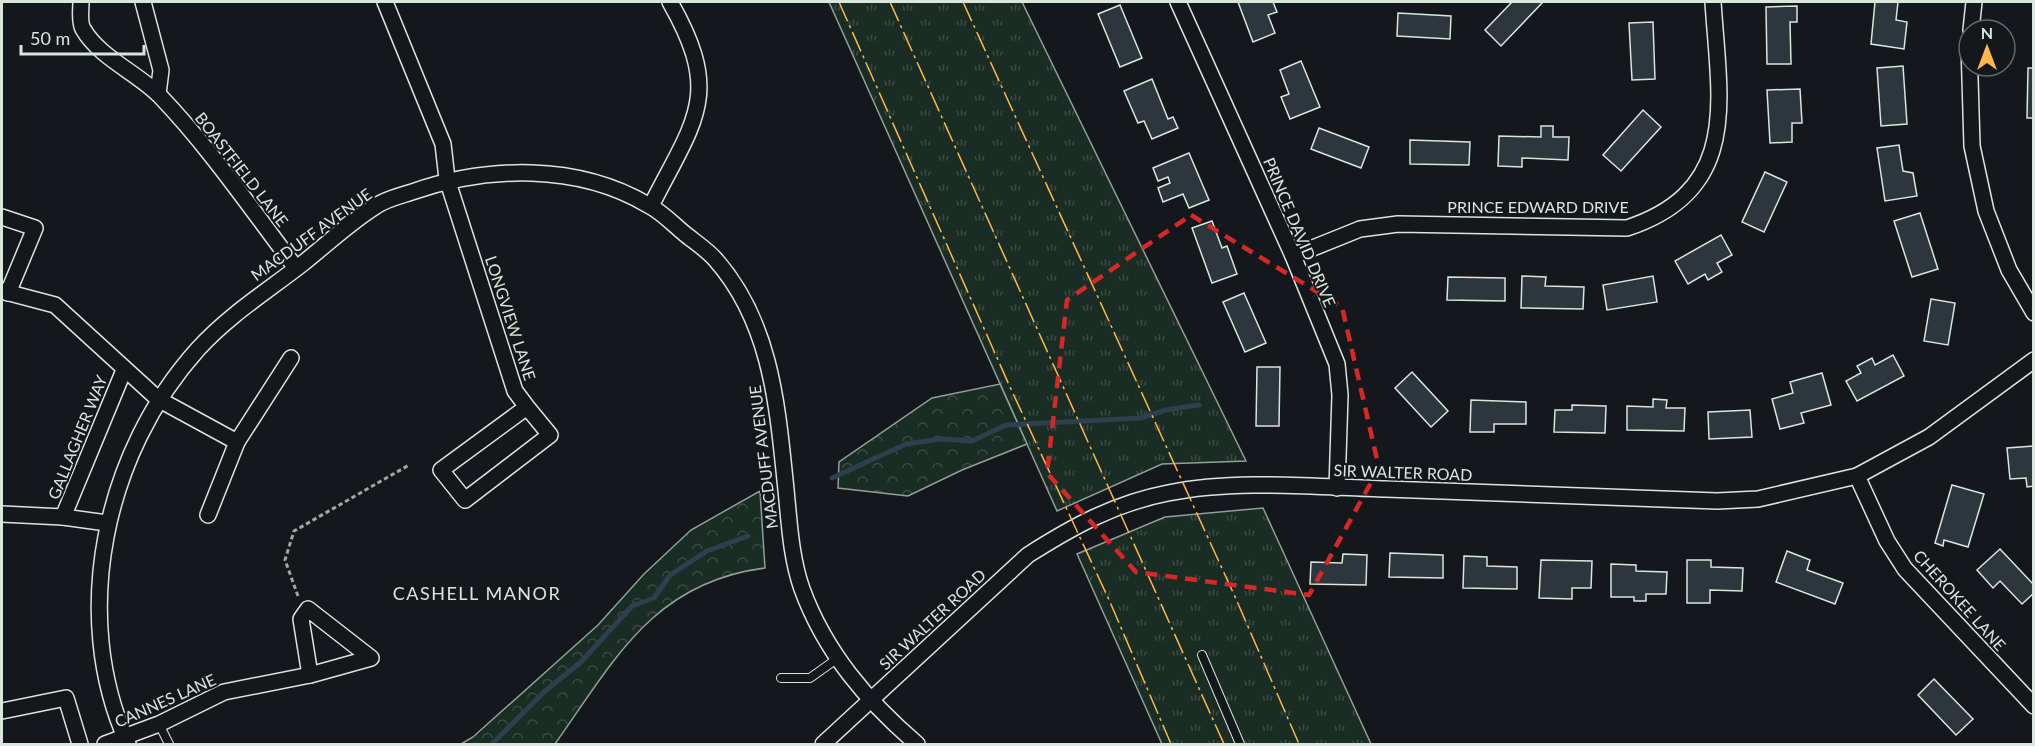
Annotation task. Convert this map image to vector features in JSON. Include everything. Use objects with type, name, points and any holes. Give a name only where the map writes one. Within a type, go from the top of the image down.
[{"type":"street","name":"BOASTFIELD LANE","points":[[81,2],[81,27],[92,40],[158,94],[217,164],[296,268]]},
{"type":"street","points":[[143,2],[161,70],[158,94]]},
{"type":"street","name":"LONGVIEW LANE","points":[[385,2],[440,134],[446,155],[447,179],[515,391],[550,435],[465,500],[441,470],[527,407]]},
{"type":"street","points":[[651,206],[694,122],[701,94],[699,66],[684,27],[670,2]]},
{"type":"street","name":"PRINCE DAVID DRIVE","points":[[1178,2],[1293,256],[1337,364],[1340,395],[1337,488]]},
{"type":"street","name":"PRINCE EDWARD DRIVE","points":[[1293,256],[1360,229],[1398,224],[1627,228],[1653,219],[1677,204],[1696,185],[1714,148],[1719,105],[1713,2]]},
{"type":"street","points":[[1972,18],[1974,2]]},
{"type":"street","points":[[1970,78],[1972,146],[1986,211],[2009,270],[2034,313]]},
{"type":"street","name":"MACDUFF AVENUE","points":[[126,741],[113,704],[101,649],[100,593],[107,523],[131,454],[158,399],[206,341],[244,306],[378,203],[447,179],[493,173],[555,175],[605,187],[651,206],[715,259],[756,324],[767,356],[777,396],[791,543],[801,586],[825,641],[869,701],[917,744]]},
{"type":"street","name":"GALLAGHER WAY","points":[[2,217],[35,228],[5,292],[55,305],[158,399],[237,442]]},
{"type":"street","points":[[208,515],[237,442],[291,358]]},
{"type":"street","name":"SIR WALTER ROAD","points":[[823,744],[1028,555],[1066,530],[1113,507],[1168,493],[1225,487],[1337,488],[1717,501],[1758,499],[1857,476],[1929,437],[2034,360]]},
{"type":"street","name":"GALLAGHER WAY","points":[[63,517],[124,370]]},
{"type":"street","name":"CHEROKEE LANE","points":[[1857,476],[1887,540],[1905,568],[2034,706]]},
{"type":"street","name":"GALLAGHER WAY","points":[[2,514],[63,517],[107,523]]},
{"type":"street","name":"CANNES LANE","points":[[105,744],[126,741],[224,692],[310,675],[371,658],[308,609],[301,619],[310,675]]},
{"type":"street","points":[[2,711],[66,698],[80,744]]},
{"type":"lane","points":[[1202,655],[1240,744]]},
{"type":"lane","points":[[782,678],[810,678],[838,658]]},
{"type":"lane","points":[[159,724],[168,744]]},
{"type":"path","points":[[295,600],[299,594],[285,560],[294,531],[409,465]]},
{"type":"highlighted area","points":[[1191,215],[1342,307],[1379,468],[1309,595],[1136,572],[1047,473],[1067,300]]},
{"type":"green space","points":[[829,2],[1022,2],[1246,461],[1162,464],[1057,511]]},
{"type":"green space","points":[[1000,384],[1027,444],[962,470],[908,496],[838,488],[839,462],[932,398]]},
{"type":"green space","points":[[760,491],[765,568],[726,576],[693,590],[665,608],[640,630],[618,656],[555,744],[461,744],[473,737],[598,625],[644,574],[691,530]]},
{"type":"green space","points":[[1263,508],[1371,744],[1162,744],[1077,554],[1165,517]]},
{"type":"building","points":[[1238,2],[1273,2],[1277,12],[1268,15],[1275,33],[1253,42]]},
{"type":"building","points":[[1512,2],[1543,2],[1501,46],[1485,30]]},
{"type":"building","points":[[1875,2],[1898,2],[1896,20],[1907,22],[1904,49],[1871,44]]},
{"type":"building","points":[[1120,5],[1142,58],[1120,67],[1098,14]]},
{"type":"building","points":[[1797,6],[1797,22],[1790,22],[1791,64],[1767,64],[1766,7]]},
{"type":"building","points":[[1398,13],[1451,16],[1450,39],[1397,36]]},
{"type":"building","points":[[1653,22],[1655,79],[1632,80],[1629,23]]},
{"type":"building","points":[[1301,61],[1320,107],[1290,119],[1281,97],[1289,94],[1280,70]]},
{"type":"building","points":[[1903,66],[1907,124],[1881,126],[1877,68]]},
{"type":"building","points":[[2028,68],[2034,68],[2034,118],[2027,118]]},
{"type":"building","points":[[1152,79],[1168,119],[1173,117],[1178,128],[1152,139],[1144,121],[1138,123],[1124,91]]},
{"type":"building","points":[[1800,89],[1802,123],[1792,123],[1792,142],[1770,143],[1767,90]]},
{"type":"building","points":[[1643,110],[1661,127],[1621,171],[1603,155]]},
{"type":"building","points":[[1541,126],[1553,126],[1553,137],[1569,137],[1568,160],[1522,158],[1522,167],[1498,166],[1499,136],[1541,137]]},
{"type":"building","points":[[1319,128],[1369,147],[1361,168],[1311,149]]},
{"type":"building","points":[[1410,140],[1470,142],[1469,165],[1410,164]]},
{"type":"building","points":[[1899,145],[1903,171],[1913,173],[1917,196],[1885,201],[1877,148]]},
{"type":"building","points":[[1189,153],[1209,200],[1189,208],[1183,194],[1163,202],[1158,188],[1170,183],[1168,177],[1158,181],[1153,168]]},
{"type":"building","points":[[1765,172],[1787,182],[1764,232],[1742,222]]},
{"type":"building","points":[[1920,213],[1938,269],[1912,277],[1894,221]]},
{"type":"building","points":[[1212,221],[1222,248],[1227,246],[1237,274],[1212,283],[1192,228]]},
{"type":"building","points":[[1721,235],[1732,255],[1717,263],[1722,272],[1708,280],[1705,274],[1688,284],[1675,261]]},
{"type":"building","points":[[1522,276],[1546,277],[1545,286],[1584,287],[1583,309],[1521,308]]},
{"type":"building","points":[[1653,276],[1657,302],[1607,310],[1603,285]]},
{"type":"building","points":[[1448,277],[1505,278],[1505,301],[1447,300]]},
{"type":"building","points":[[1244,293],[1266,343],[1245,352],[1223,302]]},
{"type":"building","points":[[1931,299],[1955,303],[1948,345],[1924,341]]},
{"type":"building","points":[[1893,355],[1904,376],[1857,401],[1846,381],[1861,373],[1857,366],[1872,358],[1875,365]]},
{"type":"building","points":[[1257,367],[1280,367],[1279,426],[1256,426]]},
{"type":"building","points":[[1412,372],[1448,411],[1431,427],[1395,388]]},
{"type":"building","points":[[1822,373],[1831,405],[1801,413],[1804,423],[1780,429],[1772,399],[1793,393],[1790,382]]},
{"type":"building","points":[[1653,399],[1667,400],[1666,408],[1685,408],[1684,431],[1627,430],[1627,406],[1653,407]]},
{"type":"building","points":[[1471,400],[1526,402],[1526,424],[1494,424],[1494,432],[1470,432]]},
{"type":"building","points":[[1572,405],[1606,406],[1605,433],[1554,432],[1555,410],[1572,410]]},
{"type":"building","points":[[1750,410],[1752,437],[1709,439],[1708,412]]},
{"type":"building","points":[[2034,446],[2034,486],[2027,487],[2026,478],[2010,479],[2007,448]]},
{"type":"building","points":[[1952,485],[1984,494],[1968,547],[1944,540],[1943,546],[1935,543]]},
{"type":"building","points":[[2000,549],[2034,585],[2034,593],[2022,604],[2000,581],[1993,588],[1977,570]]},
{"type":"building","points":[[1787,551],[1810,560],[1807,570],[1843,583],[1835,604],[1776,582]]},
{"type":"building","points":[[1390,553],[1443,555],[1443,578],[1389,577]]},
{"type":"building","points":[[1343,554],[1367,555],[1366,585],[1310,584],[1311,562],[1342,563]]},
{"type":"building","points":[[1464,556],[1487,557],[1487,566],[1517,567],[1517,589],[1463,588]]},
{"type":"building","points":[[1541,560],[1592,561],[1591,588],[1572,588],[1572,599],[1539,598]]},
{"type":"building","points":[[1687,560],[1711,560],[1711,567],[1743,568],[1742,591],[1710,590],[1710,603],[1687,603]]},
{"type":"building","points":[[1611,564],[1636,565],[1636,571],[1667,572],[1666,594],[1646,594],[1646,601],[1634,601],[1634,597],[1611,597]]},
{"type":"building","points":[[1934,679],[1973,719],[1956,735],[1918,695]]},
{"type":"waterway","points":[[832,478],[906,444],[941,439],[972,441],[1006,425],[1141,418],[1166,410],[1199,405]]},
{"type":"waterway","points":[[492,744],[545,691],[581,662],[632,606],[654,598],[670,575],[707,551],[748,536]]},
{"type":"power","points":[[839,2],[1010,387],[1110,602],[1171,744]]},
{"type":"power","points":[[890,2],[1224,744]]},
{"type":"power","points":[[963,2],[1236,599],[1299,744]]},
{"type":"district","name":"CASHELL MANOR","points":[[477,593]]}]
